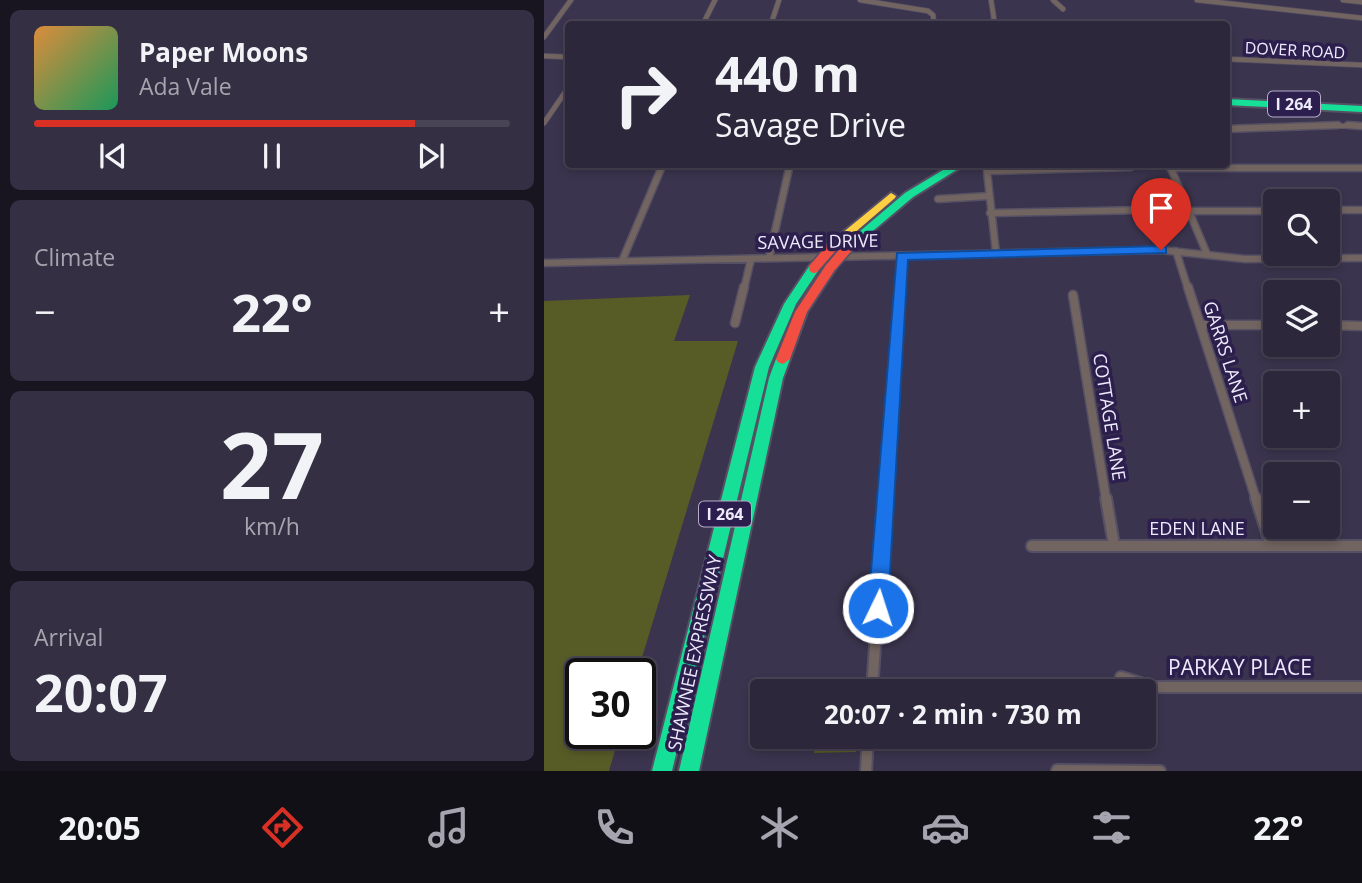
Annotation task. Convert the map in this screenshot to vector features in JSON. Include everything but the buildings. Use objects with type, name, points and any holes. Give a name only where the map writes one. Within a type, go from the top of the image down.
[{"type":"highway","name":"I 264","points":[[1230,105],[1362,112]]},
{"type":"highway","name":"SHAWNEE EXPRESSWAY","points":[[662,771],[762,367],[790,304],[814,268],[834,245],[885,200],[937,168]]},
{"type":"highway","name":"SHAWNEE EXPRESSWAY","points":[[689,771],[776,378],[801,312],[830,268],[850,245],[909,195],[954,168]]},
{"type":"street","points":[[544,37],[571,0]]},
{"type":"street","points":[[704,21],[715,0]]},
{"type":"street","points":[[772,21],[779,0]]},
{"type":"street","points":[[860,0],[930,12],[932,21]]},
{"type":"street","points":[[991,0],[992,21]]},
{"type":"street","points":[[1053,0],[1063,9]]},
{"type":"street","points":[[1197,0],[1362,18]]},
{"type":"street","points":[[1343,0],[1362,2]]},
{"type":"street","points":[[1353,1],[1362,10]]},
{"type":"street","points":[[544,56],[565,57]]},
{"type":"street","name":"DOVER ROAD","points":[[1230,58],[1362,65]]},
{"type":"street","points":[[544,123],[565,92]]},
{"type":"street","points":[[1230,129],[1309,128],[1343,124],[1362,126]]},
{"type":"street","points":[[1230,167],[1362,168]]},
{"type":"street","points":[[622,261],[661,168]]},
{"type":"street","points":[[769,258],[789,168]]},
{"type":"street","points":[[996,253],[986,172],[1085,168]]},
{"type":"street","points":[[1171,168],[1207,254]]},
{"type":"street","points":[[938,199],[988,196]]},
{"type":"street","points":[[990,213],[1145,210]]},
{"type":"street","points":[[1340,210],[1362,210]]},
{"type":"street","points":[[1189,212],[1263,211]]},
{"type":"street","points":[[1176,251],[1245,258],[1362,258]]},
{"type":"street","name":"SAVAGE DRIVE","points":[[544,263],[1176,251]]},
{"type":"street","name":"GARRS LANE","points":[[1176,251],[1271,545]]},
{"type":"street","points":[[873,679],[901,256]]},
{"type":"street","points":[[735,323],[751,259]]},
{"type":"street","name":"COTTAGE LANE","points":[[1073,295],[1114,545]]},
{"type":"street","points":[[1200,326],[1263,325]]},
{"type":"street","points":[[1340,325],[1362,326]]},
{"type":"street","name":"EDEN LANE","points":[[1032,546],[1271,545],[1361,548]]},
{"type":"street","name":"PARKAY PLACE","points":[[1121,677],[1154,687],[1362,687]]},
{"type":"street","points":[[866,771],[867,749]]},
{"type":"street","points":[[1057,770],[1160,771]]},
{"type":"green space","points":[[690,295],[674,341],[738,341],[642,658],[565,658],[565,749],[615,749],[609,771],[544,771],[544,301]]},
{"type":"green space","points":[[814,749],[856,749],[856,752],[814,753]]},
{"type":"traffic: fast","points":[[1230,102],[1362,109]]},
{"type":"traffic: fast","points":[[850,245],[909,195],[954,168]]},
{"type":"traffic: fast","points":[[662,771],[762,367],[790,304],[814,268]]},
{"type":"traffic: fast","points":[[689,771],[776,378],[783,359]]},
{"type":"traffic: slow","points":[[834,245],[891,196]]},
{"type":"traffic: jam","points":[[814,268],[834,245]]},
{"type":"traffic: jam","points":[[830,268],[850,245]]},
{"type":"traffic: jam","points":[[783,359],[801,312],[830,268]]},
{"type":"route","points":[[878,608],[901,256],[1161,250]]}]
